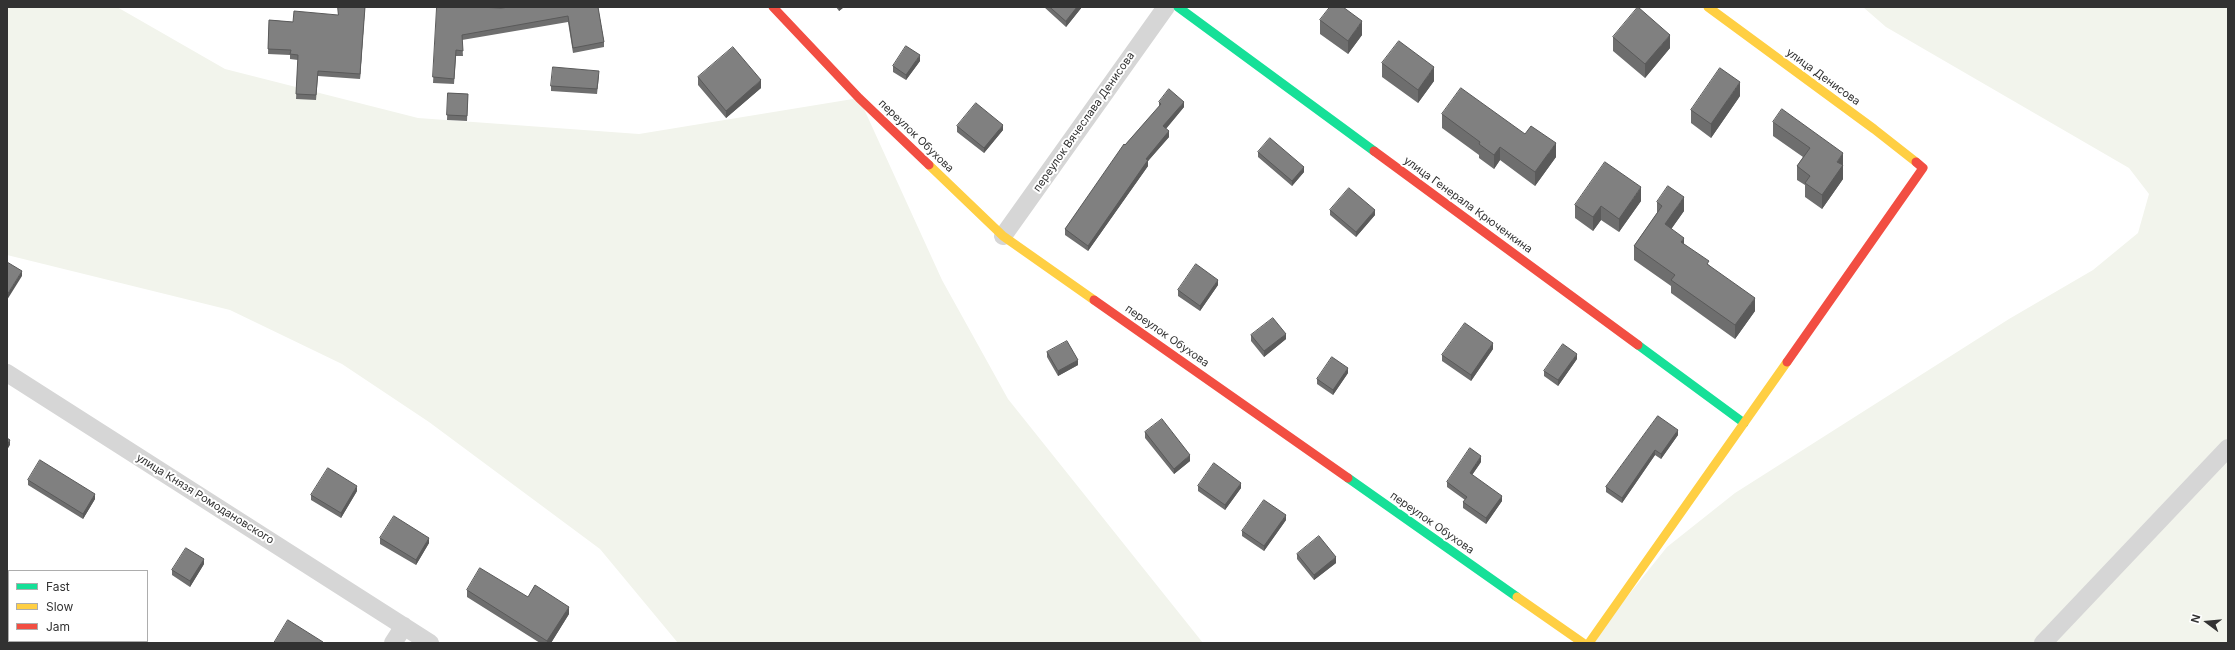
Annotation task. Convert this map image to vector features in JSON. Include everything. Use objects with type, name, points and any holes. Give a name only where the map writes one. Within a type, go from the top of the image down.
[{"type":"street","name":"переулок Обухова","points":[[773,7],[859,98],[1003,236],[1583,643]]},
{"type":"street","name":"переулок Вячеслава Денисова","points":[[1003,236],[1166,7]]},
{"type":"street","name":"улица Генерала Крюченкина","points":[[1178,7],[1744,422]]},
{"type":"street","name":"улица Денисова","points":[[1708,7],[1874,129],[1923,168],[1744,422]]},
{"type":"street","name":"улица Князя Ромодановского","points":[[7,373],[430,643]]},
{"type":"street","points":[[1589,643],[1744,422]]},
{"type":"street","points":[[2043,643],[2228,448]]},
{"type":"street","points":[[393,643],[404,626]]},
{"type":"shaded area","points":[[7,7],[117,7],[225,69],[418,118],[639,134],[859,98],[942,280],[1008,399],[1203,643],[678,643],[600,549],[429,422],[342,364],[230,310],[7,255]]},
{"type":"shaded area","points":[[1863,7],[2228,7],[2228,643],[1590,643],[1667,547],[1735,493],[2009,319],[2093,270],[2138,233],[2149,194],[2129,168],[1886,27]]},
{"type":"building","points":[[338,7],[365,7],[360,74],[318,71],[316,95],[296,94],[298,55],[290,54],[291,50],[268,49],[269,20],[293,22],[294,11],[338,15]]},
{"type":"building","points":[[437,7],[598,7],[604,42],[573,48],[568,16],[462,35],[463,51],[456,50],[454,79],[433,77]]},
{"type":"building","points":[[1050,7],[1077,7],[1066,21]]},
{"type":"building","points":[[1330,7],[1343,7],[1362,21],[1348,41],[1320,20]]},
{"type":"building","points":[[1638,7],[1670,35],[1645,64],[1613,37]]},
{"type":"building","points":[[1399,41],[1434,67],[1418,90],[1382,63]]},
{"type":"building","points":[[906,46],[920,55],[906,75],[893,66]]},
{"type":"building","points":[[733,47],[761,80],[726,111],[698,77]]},
{"type":"building","points":[[553,67],[599,71],[597,89],[551,86]]},
{"type":"building","points":[[1720,68],[1740,82],[1711,124],[1691,110]]},
{"type":"building","points":[[1461,88],[1525,134],[1531,126],[1556,143],[1535,172],[1500,147],[1494,155],[1479,144],[1480,142],[1442,114]]},
{"type":"building","points":[[1169,89],[1184,102],[1163,126],[1169,131],[1146,159],[1148,160],[1088,246],[1065,229],[1124,144],[1125,145],[1161,104],[1159,102]]},
{"type":"building","points":[[448,93],[468,94],[467,116],[447,115]]},
{"type":"building","points":[[976,103],[1003,125],[984,148],[957,126]]},
{"type":"building","points":[[1782,109],[1843,153],[1837,162],[1843,165],[1822,195],[1805,183],[1810,176],[1797,166],[1810,148],[1773,122]]},
{"type":"building","points":[[1270,138],[1304,167],[1292,181],[1258,152]]},
{"type":"building","points":[[1605,162],[1641,187],[1619,219],[1601,206],[1593,217],[1575,205]]},
{"type":"building","points":[[1668,186],[1684,197],[1665,224],[1684,238],[1681,242],[1709,261],[1707,264],[1755,298],[1735,325],[1671,280],[1675,275],[1634,246],[1662,206],[1657,202]]},
{"type":"building","points":[[1349,188],[1375,210],[1356,232],[1330,210]]},
{"type":"building","points":[[7,262],[22,271],[7,295]]},
{"type":"building","points":[[1196,264],[1218,280],[1200,306],[1178,290]]},
{"type":"building","points":[[1273,318],[1286,334],[1264,351],[1251,335]]},
{"type":"building","points":[[1465,323],[1493,343],[1471,375],[1442,355]]},
{"type":"building","points":[[1067,341],[1078,360],[1058,371],[1047,352]]},
{"type":"building","points":[[1563,344],[1577,354],[1558,380],[1544,371]]},
{"type":"building","points":[[1332,357],[1348,368],[1333,390],[1317,379]]},
{"type":"building","points":[[1658,416],[1678,430],[1661,454],[1655,450],[1622,498],[1606,487]]},
{"type":"building","points":[[1162,419],[1190,455],[1174,469],[1145,432]]},
{"type":"building","points":[[7,438],[10,440],[7,445]]},
{"type":"building","points":[[1470,448],[1481,456],[1470,473],[1502,496],[1486,518],[1463,502],[1467,497],[1447,482]]},
{"type":"building","points":[[40,460],[95,494],[83,514],[28,480]]},
{"type":"building","points":[[1214,463],[1241,483],[1225,505],[1198,486]]},
{"type":"building","points":[[328,468],[357,486],[341,513],[311,495]]},
{"type":"building","points":[[1264,500],[1286,515],[1264,546],[1242,531]]},
{"type":"building","points":[[394,516],[429,538],[416,560],[380,538]]},
{"type":"building","points":[[1319,536],[1336,557],[1314,575],[1297,554]]},
{"type":"building","points":[[186,548],[204,559],[190,581],[172,570]]},
{"type":"building","points":[[480,568],[528,597],[535,585],[569,607],[547,641],[467,590]]},
{"type":"building","points":[[288,620],[323,642],[274,643]]},
{"type":"traffic: fast","points":[[1178,7],[1374,151]]},
{"type":"traffic: fast","points":[[1638,345],[1744,423]]},
{"type":"traffic: fast","points":[[1348,478],[1517,597]]},
{"type":"traffic: slow","points":[[1708,7],[1874,129],[1916,162]]},
{"type":"traffic: slow","points":[[929,165],[1003,236],[1094,300]]},
{"type":"traffic: slow","points":[[1589,643],[1787,362]]},
{"type":"traffic: slow","points":[[1517,597],[1583,643]]},
{"type":"traffic: jam","points":[[773,7],[859,98],[929,165]]},
{"type":"traffic: jam","points":[[1374,151],[1638,345]]},
{"type":"traffic: jam","points":[[1787,362],[1923,168],[1916,162]]},
{"type":"traffic: jam","points":[[1094,300],[1348,478]]}]
